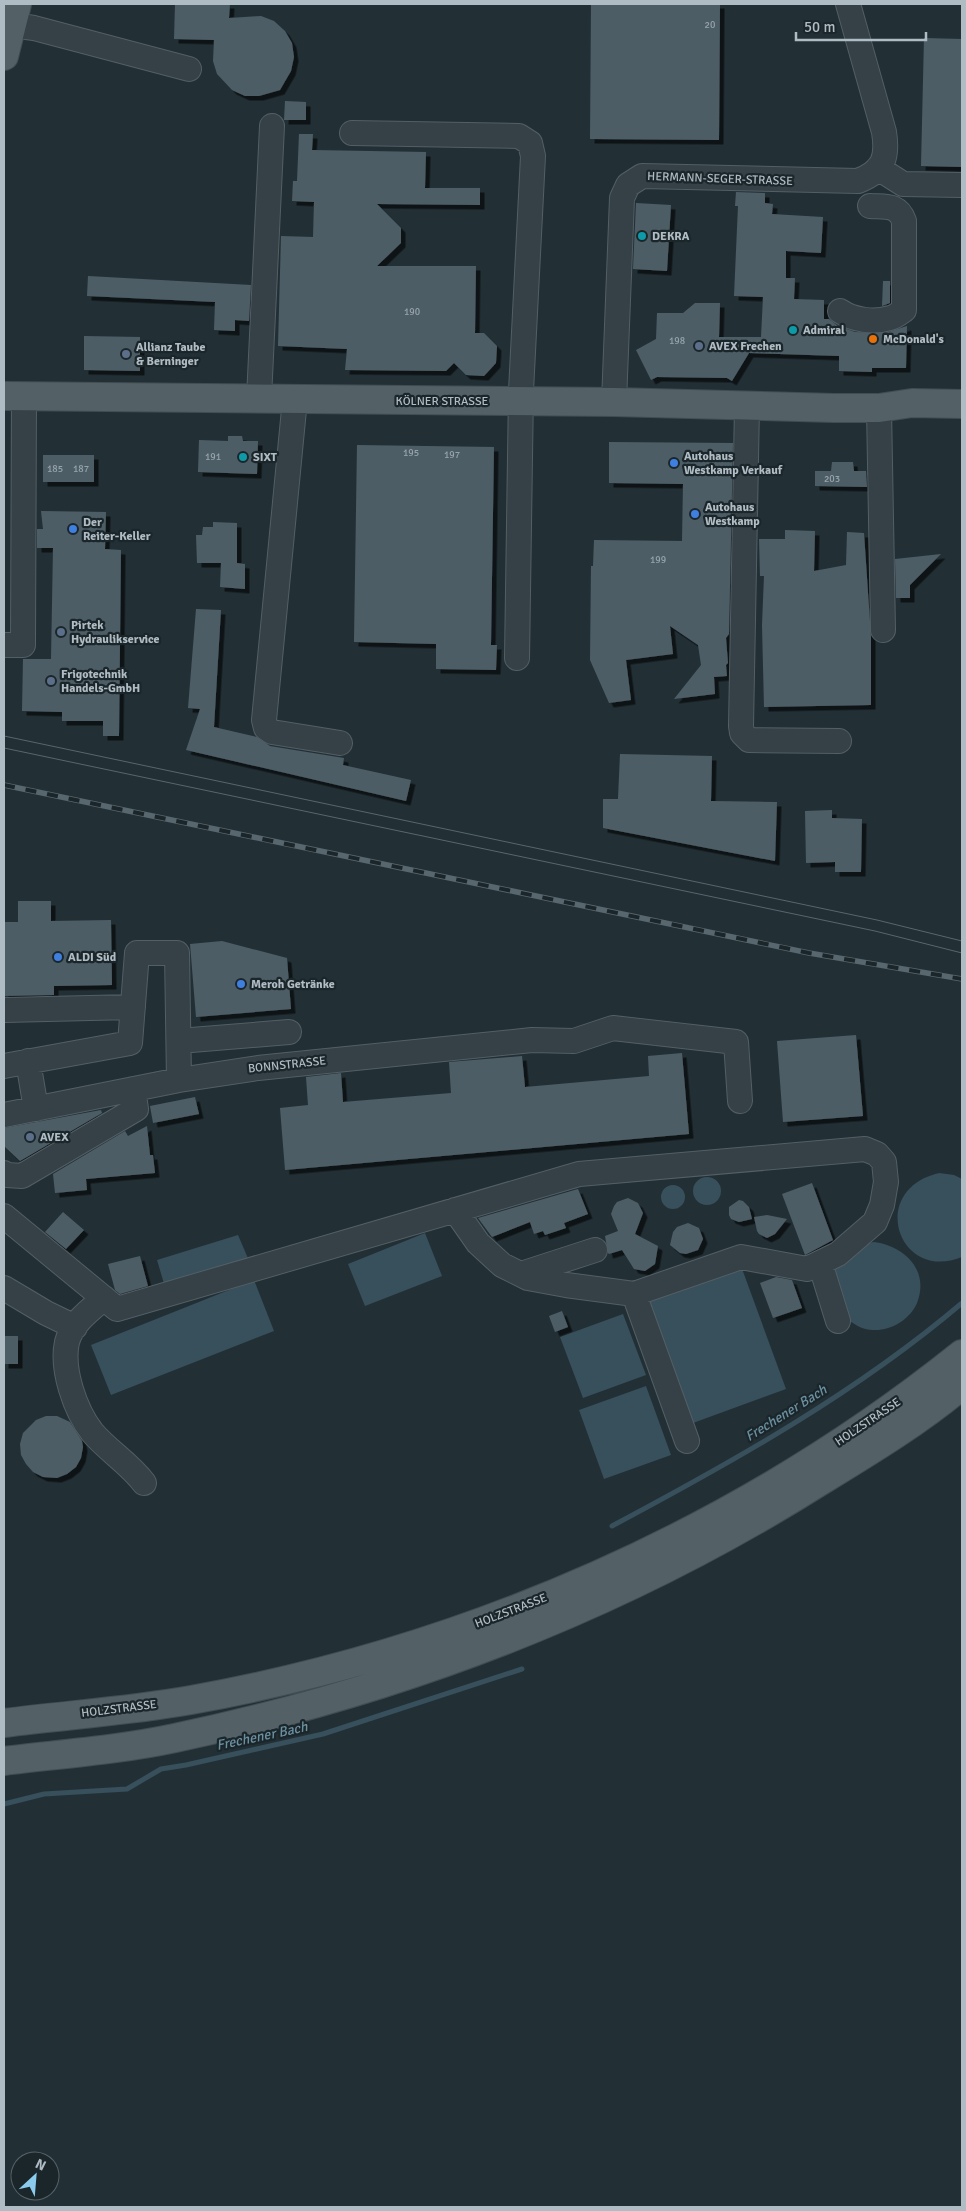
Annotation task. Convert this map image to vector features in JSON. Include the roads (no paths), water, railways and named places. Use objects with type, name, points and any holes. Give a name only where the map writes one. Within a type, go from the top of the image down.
[{"type":"main road","points":[[4,56],[14,14]]},
{"type":"main road","name":"KÖLNER STRASSE","points":[[14,396],[614,402],[879,408],[912,403],[962,404]]},
{"type":"main road","name":"KÖLNER STRASSE","points":[[879,408],[962,424]]},
{"type":"main road","name":"HOLZSTRASSE","points":[[4,1723],[189,1701],[269,1684],[370,1659],[443,1637],[516,1609],[645,1554],[725,1511],[852,1435],[962,1354]]},
{"type":"main road","name":"HOLZSTRASSE","points":[[4,1761],[174,1738],[290,1710],[372,1688],[551,1622],[647,1578],[728,1537],[864,1455],[962,1385]]},
{"type":"street","points":[[848,4],[884,132],[885,160],[878,168],[903,184],[962,186]]},
{"type":"street","points":[[14,14],[34,28],[189,69]]},
{"type":"street","points":[[258,398],[272,126]]},
{"type":"street","points":[[352,133],[519,136],[530,143],[533,156],[521,401],[517,658]]},
{"type":"street","name":"HERMANN-SEGER-STRASSE","points":[[614,402],[622,198],[628,185],[642,176],[858,181],[870,176],[878,168]]},
{"type":"street","points":[[840,311],[852,318],[874,320],[890,318],[904,310],[904,221],[901,212],[894,207],[870,206]]},
{"type":"street","points":[[8,649],[23,645],[14,396]]},
{"type":"street","points":[[295,399],[264,720],[266,728],[272,732],[340,743]]},
{"type":"street","points":[[747,406],[742,733],[749,740],[839,741]]},
{"type":"street","points":[[879,408],[883,630]]},
{"type":"street","points":[[4,1066],[130,1043],[137,952],[177,953],[179,1080]]},
{"type":"street","points":[[4,1010],[133,1007]]},
{"type":"street","name":"BONNSTRASSE","points":[[4,1115],[179,1080],[258,1068],[532,1040],[574,1041],[613,1028],[736,1042],[740,1101]]},
{"type":"street","points":[[179,1041],[288,1032]]},
{"type":"street","points":[[28,1061],[36,1109]]},
{"type":"street","points":[[4,1173],[22,1176],[136,1109],[133,1089]]},
{"type":"street","points":[[4,1216],[117,1309],[455,1210],[579,1174],[865,1149],[876,1154],[884,1162],[886,1182],[882,1205],[875,1222],[838,1254],[807,1269],[741,1257],[634,1294],[528,1278],[502,1265],[478,1243],[455,1210]]},
{"type":"street","points":[[521,1274],[595,1250]]},
{"type":"street","points":[[820,1263],[838,1321]]},
{"type":"street","points":[[4,1288],[46,1313],[75,1327]]},
{"type":"street","points":[[634,1294],[687,1441]]},
{"type":"street","points":[[104,1298],[79,1319],[67,1342],[67,1375],[75,1404],[91,1431],[134,1470],[144,1483]]},
{"type":"water","points":[[939,1173],[954,1175],[962,1179],[962,1257],[940,1262],[921,1257],[908,1246],[900,1231],[898,1214],[903,1197],[917,1183]]},
{"type":"water","points":[[707,1177],[717,1181],[721,1191],[717,1201],[707,1205],[697,1201],[693,1191],[697,1181]]},
{"type":"water","points":[[673,1185],[682,1188],[685,1197],[682,1206],[673,1209],[664,1206],[661,1197],[664,1188]]},
{"type":"water","points":[[425,1233],[442,1276],[365,1306],[348,1264]]},
{"type":"water","points":[[238,1235],[250,1263],[165,1287],[157,1260]]},
{"type":"water","points":[[874,1242],[885,1244],[904,1254],[917,1270],[920,1280],[917,1303],[912,1311],[898,1324],[880,1330],[862,1328],[844,1317],[833,1279],[835,1270],[843,1258],[855,1249]]},
{"type":"water","points":[[741,1266],[786,1389],[693,1423],[648,1300]]},
{"type":"water","points":[[254,1280],[274,1331],[111,1395],[91,1345]]},
{"type":"water","points":[[623,1314],[646,1375],[583,1398],[560,1337]]},
{"type":"water","points":[[646,1386],[671,1455],[604,1479],[579,1410]]},
{"type":"waterway","name":"Frechener Bach","points":[[612,1526],[748,1451],[837,1396],[922,1336],[962,1303]]},
{"type":"waterway","name":"Frechener Bach","points":[[4,1804],[44,1794],[127,1789],[161,1769],[323,1734],[522,1669]]},
{"type":"tram line","points":[[4,736],[877,920],[962,941]]},
{"type":"tram line","points":[[4,748],[875,931],[962,953]]},
{"type":"railway","points":[[4,785],[809,953],[962,979]]},
{"type":"place","name":"DEKRA","points":[[642,236]]},
{"type":"place","name":"Admiral","points":[[793,330]]},
{"type":"place","name":"McDonald's","points":[[873,339]]},
{"type":"place","name":"AVEX Frechen","points":[[699,346]]},
{"type":"place","name":"Allianz Taube & Berninger","points":[[126,354]]},
{"type":"place","name":"SIXT","points":[[243,457]]},
{"type":"place","name":"Autohaus Westkamp Verkauf","points":[[674,463]]},
{"type":"place","name":"Autohaus Westkamp","points":[[695,514]]},
{"type":"place","name":"Der Reiter-Keller","points":[[73,529]]},
{"type":"place","name":"Pirtek Hydraulikservice","points":[[61,632]]},
{"type":"place","name":"Frigotechnik Handels-GmbH","points":[[51,681]]},
{"type":"place","name":"ALDI Süd","points":[[58,957]]},
{"type":"place","name":"Meroh Getränke","points":[[241,984]]},
{"type":"place","name":"AVEX","points":[[30,1137]]}]
